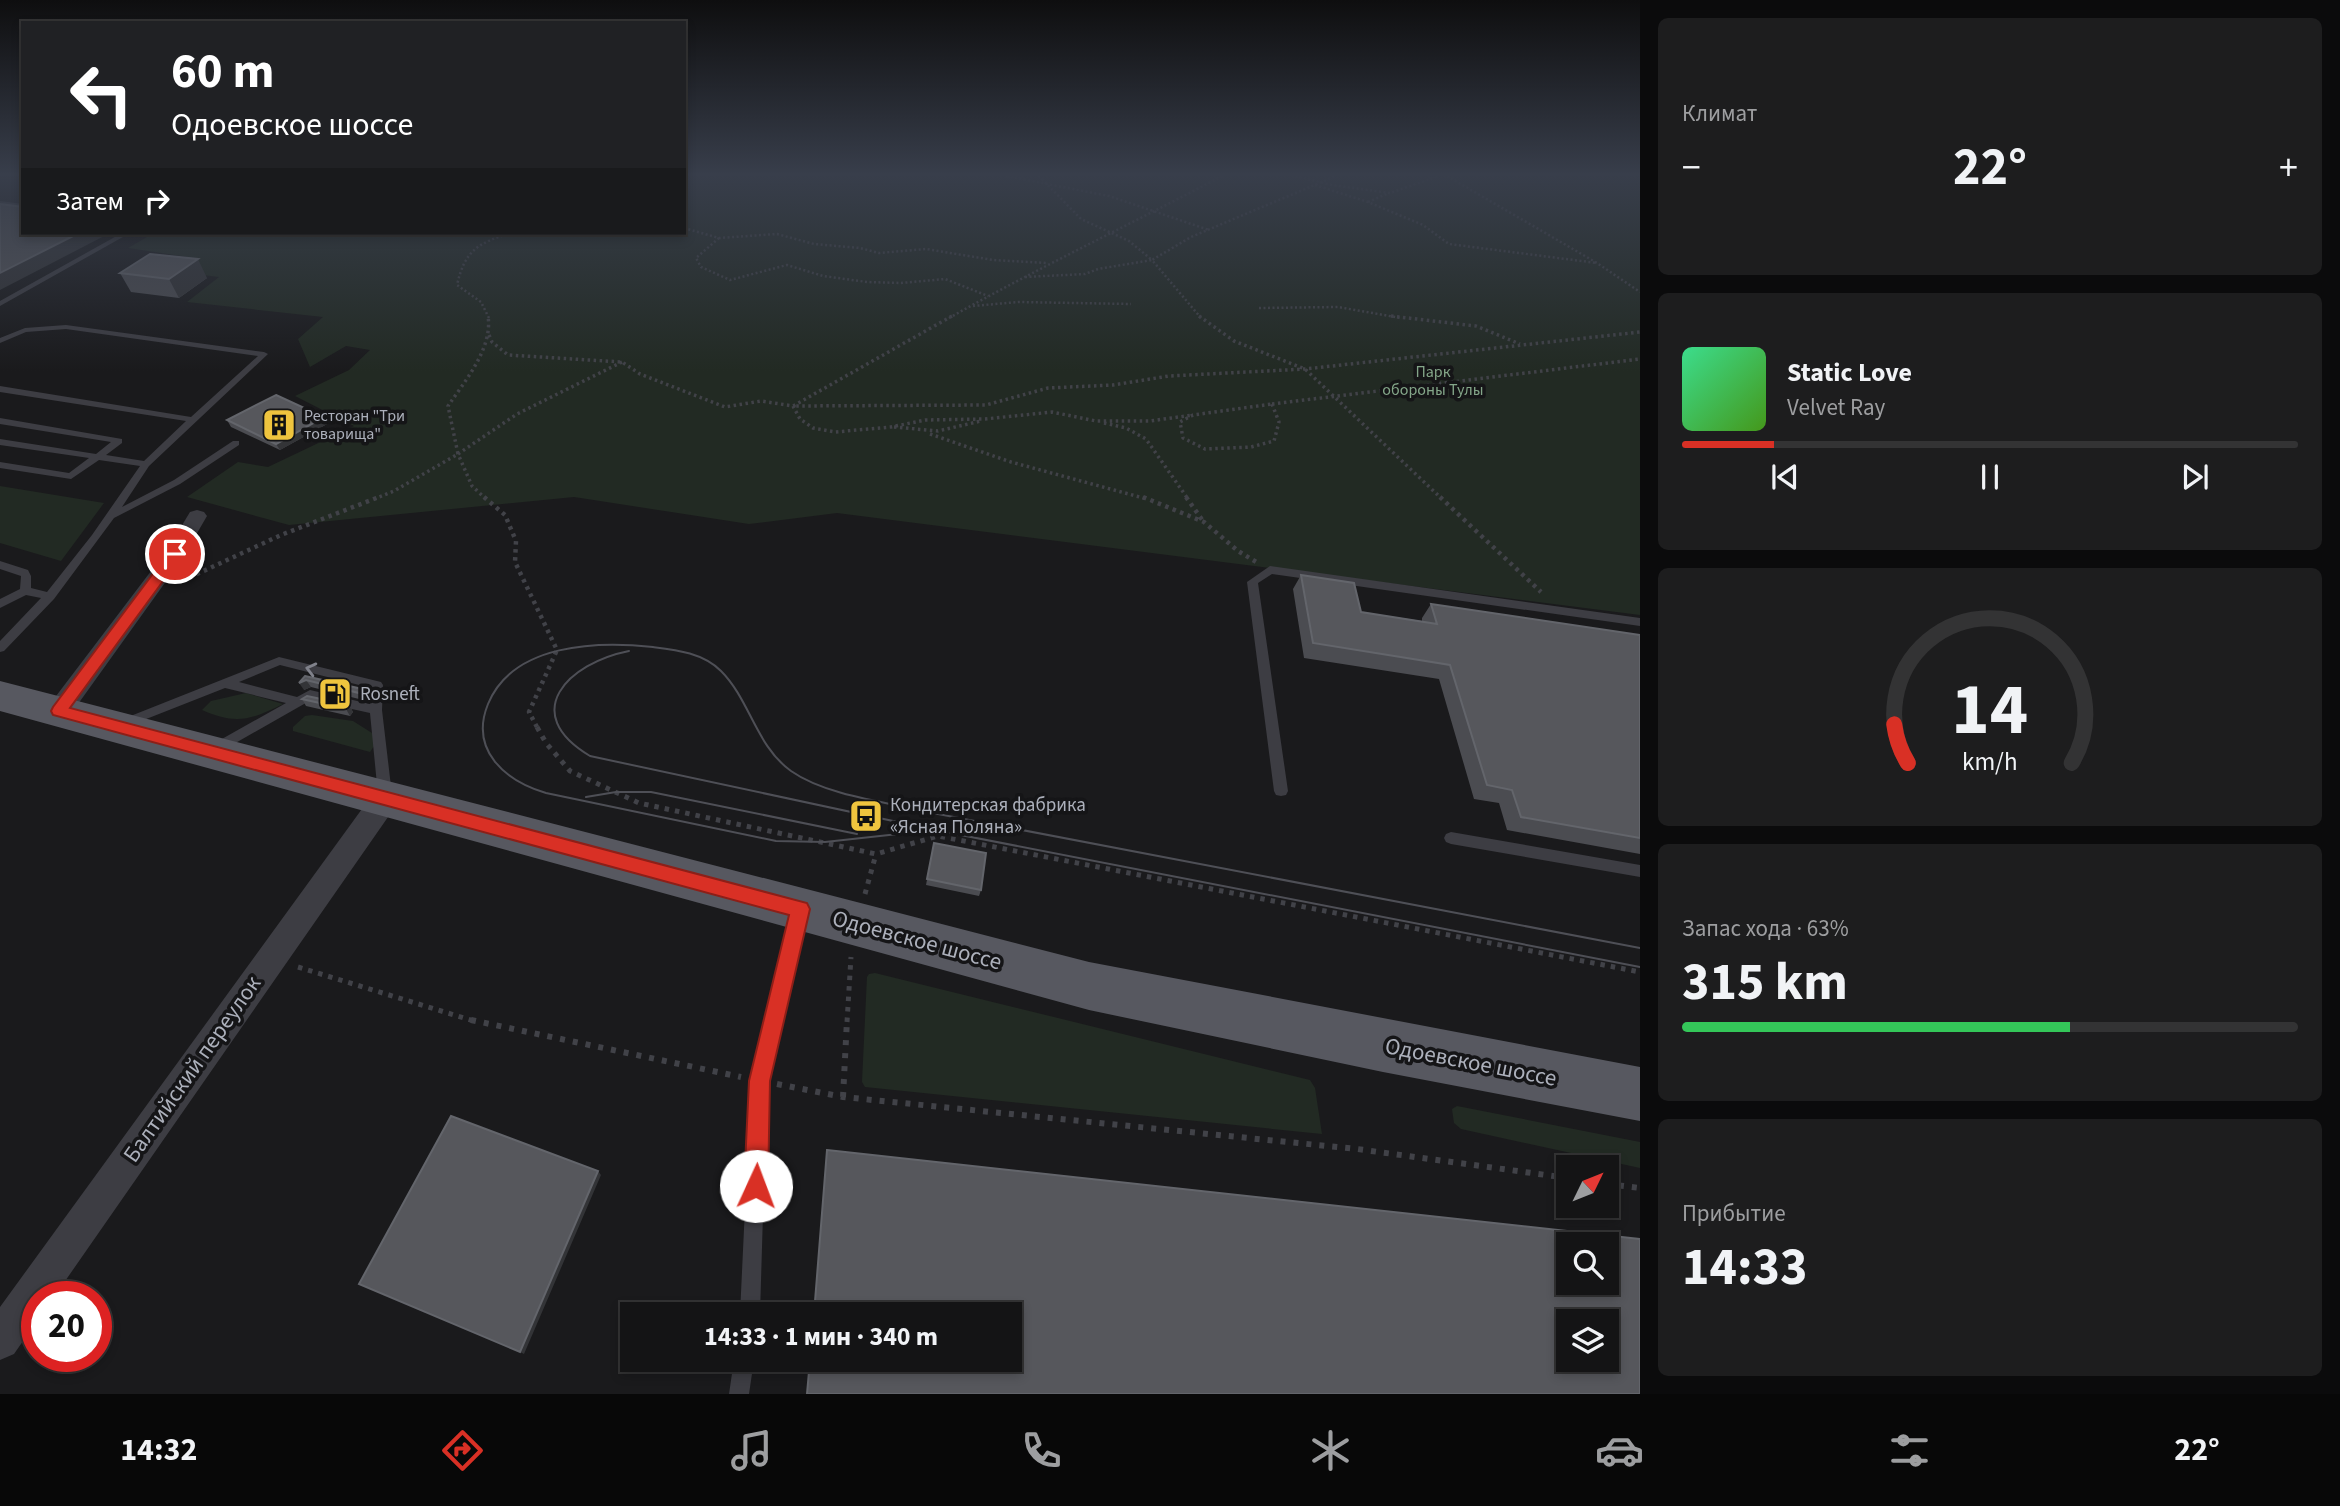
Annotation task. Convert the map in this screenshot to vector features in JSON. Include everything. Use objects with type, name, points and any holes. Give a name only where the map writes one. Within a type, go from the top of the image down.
[{"type":"main road","name":"Одоевское шоссе","points":[[0,696],[1089,986],[1382,1046],[1640,1094]]},
{"type":"street","points":[[59,711],[175,554],[197,516]]},
{"type":"street","name":"Балтийский переулок","points":[[0,1339],[385,799]]},
{"type":"lane","points":[[0,304],[113,241]]},
{"type":"lane","points":[[0,341],[25,330],[66,327],[264,354],[146,464],[111,517],[37,613],[0,648]]},
{"type":"lane","points":[[0,389],[194,420]]},
{"type":"lane","points":[[0,421],[119,440],[71,476],[0,465]]},
{"type":"lane","points":[[0,442],[146,464]]},
{"type":"lane","points":[[111,517],[177,482],[236,443]]},
{"type":"lane","points":[[1,566],[26,576],[25,591]]},
{"type":"lane","points":[[1281,791],[1252,582],[1270,570],[1640,622]]},
{"type":"lane","points":[[0,604],[25,591],[50,596]]},
{"type":"lane","points":[[117,726],[279,661],[377,685],[376,710],[385,799]]},
{"type":"lane","points":[[224,683],[299,702]]},
{"type":"lane","points":[[212,752],[310,695],[376,710]]},
{"type":"lane","points":[[1451,838],[1640,871]]},
{"type":"lane","points":[[751,1302],[760,1081],[800,909]]},
{"type":"lane","points":[[739,1394],[742,1372]]},
{"type":"path","points":[[485,241],[460,263],[457,285],[485,307],[491,320],[489,335],[448,406],[458,454],[472,486],[505,515],[516,541],[515,562],[557,650],[530,712],[546,743],[570,771],[639,803],[876,854],[938,836],[1640,972]]},
{"type":"path","points":[[715,241],[696,258],[701,267],[730,280],[787,265],[823,276],[867,282],[901,283],[945,279],[989,297]]},
{"type":"path","points":[[803,241],[879,253],[926,249],[993,260],[1048,264]]},
{"type":"path","points":[[793,407],[1020,278],[1098,241]]},
{"type":"path","points":[[1130,241],[1152,260],[1195,314],[1234,341],[1305,369],[1561,611]]},
{"type":"path","points":[[1020,278],[1085,274],[1098,269],[1152,260],[1184,241]]},
{"type":"path","points":[[1445,241],[1449,244],[1597,262]]},
{"type":"path","points":[[1560,241],[1640,292]]},
{"type":"path","points":[[969,306],[1018,302],[1131,304]]},
{"type":"path","points":[[1259,308],[1338,307],[1417,321],[1476,326],[1520,344]]},
{"type":"path","points":[[489,335],[492,342],[508,355],[622,362],[640,374],[725,407],[761,401],[793,407],[986,405],[1048,388],[1113,385],[1169,376],[1305,369],[1640,332]]},
{"type":"path","points":[[1096,421],[1150,421],[1330,395],[1640,359]]},
{"type":"path","points":[[139,601],[281,535],[394,491],[458,454],[490,428],[535,403],[622,362]]},
{"type":"path","points":[[1193,415],[1180,422],[1183,438],[1205,449],[1251,447],[1274,441],[1280,428],[1279,415],[1272,403]]},
{"type":"path","points":[[793,407],[800,419],[813,428],[835,432],[891,427],[925,420],[985,419],[1052,412],[1126,428],[1146,439],[1204,522],[1238,551],[1270,570]]},
{"type":"path","points":[[930,434],[948,432],[985,419]]},
{"type":"path","points":[[891,427],[930,434],[1011,462],[1143,497],[1204,522]]},
{"type":"path","points":[[843,1097],[849,969],[876,854]]},
{"type":"path","points":[[271,958],[488,1025],[843,1097],[1343,1148],[1556,1176]]},
{"type":"path","points":[[1619,1186],[1640,1188]]},
{"type":"green space","name":"Парк обороны Тулы","points":[[140,241],[1640,241],[1640,615],[837,513],[749,524],[574,497],[289,525],[187,497],[238,462],[268,467],[354,426],[295,396],[349,370],[370,350],[346,346],[310,367],[298,339],[323,317],[187,302],[219,277],[195,274],[188,257],[128,248]]},
{"type":"green space","points":[[0,486],[104,503],[61,561],[0,543]]},
{"type":"green space","points":[[246,693],[283,704],[243,719],[224,718],[202,710],[211,701]]},
{"type":"green space","points":[[305,716],[353,721],[372,733],[376,743],[370,752],[293,731],[293,727]]},
{"type":"green space","points":[[875,973],[1310,1080],[1315,1088],[1322,1134],[865,1087],[862,1082],[867,977]]},
{"type":"green space","points":[[1457,1106],[1640,1142],[1640,1168],[1619,1163],[1619,1155],[1580,1155],[1461,1129],[1454,1123],[1452,1109]]},
{"type":"building","points":[[0,241],[63,241],[0,273]]},
{"type":"building","points":[[150,254],[198,259],[169,279],[120,273]]},
{"type":"building","name":"Ресторан \"Три товарища\"","points":[[276,395],[324,417],[276,444],[227,420]]},
{"type":"building","points":[[1301,575],[1354,583],[1361,612],[1437,624],[1431,604],[1640,635],[1640,838],[1521,817],[1512,790],[1487,785],[1450,665],[1313,643]]},
{"type":"building","points":[[305,676],[362,689],[359,693],[306,680],[299,683]]},
{"type":"building","points":[[307,696],[349,705],[346,709],[302,699]]},
{"type":"building","points":[[934,843],[986,853],[981,890],[927,879]]},
{"type":"building","points":[[451,1116],[598,1171],[520,1352],[359,1284]]},
{"type":"building","points":[[827,1150],[1576,1232],[1556,1232],[1556,1295],[1619,1295],[1619,1237],[1640,1239],[1640,1394],[807,1394],[809,1372],[1022,1372],[1022,1302],[815,1302]]},
{"type":"tram line","points":[[935,830],[825,842],[776,841],[546,793],[517,781],[495,762],[487,750],[483,721],[488,704],[500,684],[517,669],[559,650],[583,646],[631,645],[680,651],[698,656],[721,671],[739,695],[761,736],[779,761],[806,780],[842,793],[938,814],[1640,948]]},
{"type":"tram line","points":[[629,651],[587,666],[571,678],[560,692],[555,707],[557,723],[569,740],[590,756],[935,830]]},
{"type":"tram line","points":[[586,797],[616,792],[651,792],[857,834]]},
{"type":"tram line","points":[[935,830],[1640,967]]},
{"type":"place","name":"Ресторан \"Три товарища\"","points":[[279,425]]},
{"type":"place","name":"Rosneft","points":[[335,694]]},
{"type":"place","name":"Кондитерская фабрика «Ясная Поляна»","points":[[866,816]]},
{"type":"route","points":[[175,554],[59,711],[800,909],[760,1081],[756,1186]]}]
